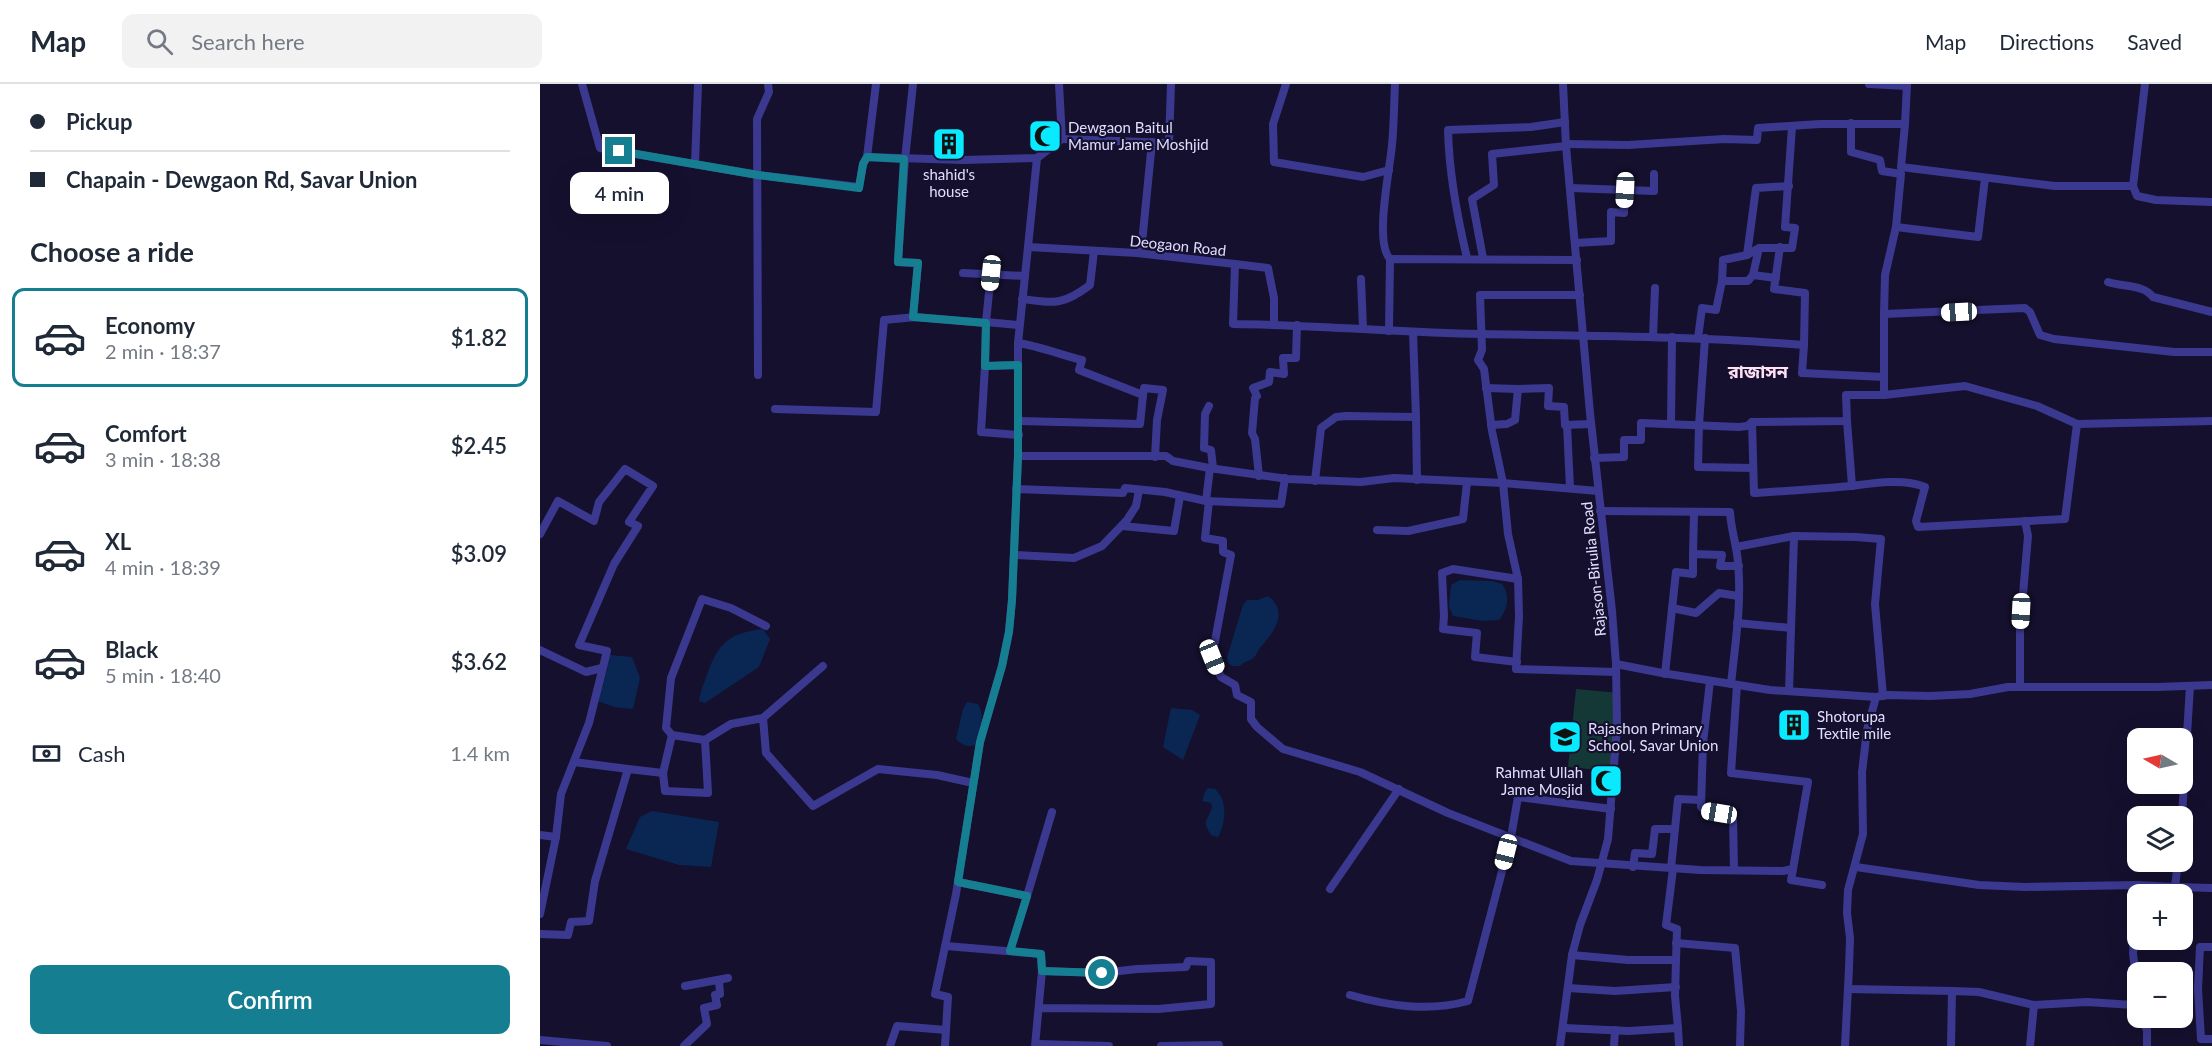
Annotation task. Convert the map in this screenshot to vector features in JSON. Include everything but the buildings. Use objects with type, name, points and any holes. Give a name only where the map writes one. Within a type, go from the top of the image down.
[{"type":"street","points":[[582,84],[600,148],[758,175],[859,188],[863,164],[867,157],[876,84]]},
{"type":"street","points":[[695,164],[698,84]]},
{"type":"street","points":[[758,375],[757,119],[769,92],[768,84]]},
{"type":"street","points":[[913,84],[904,159],[898,262],[918,263],[913,317]]},
{"type":"street","points":[[1059,84],[1062,139]]},
{"type":"street","points":[[867,157],[963,160],[1036,158],[1062,139],[1169,143],[1172,84]]},
{"type":"street","points":[[1286,84],[1274,124],[1274,162],[1363,177],[1389,170]]},
{"type":"street","points":[[1395,84],[1383,227],[1385,254],[1390,259],[1577,260]]},
{"type":"street","name":"Rajason-Birulia Road","points":[[1560,1046],[1572,955],[1580,925],[1598,880],[1608,839],[1617,727],[1612,611],[1594,458],[1566,145],[1563,84]]},
{"type":"street","points":[[1869,84],[1907,85],[1896,227],[1885,275],[1884,395]]},
{"type":"street","points":[[2145,84],[2133,186],[2137,196],[2156,200],[2212,202]]},
{"type":"street","points":[[1467,258],[1450,172],[1448,130],[1531,127],[1565,122]]},
{"type":"street","points":[[1483,258],[1473,199],[1494,185],[1492,154],[1566,145],[1628,145],[1724,139],[1757,140],[1758,128],[1851,123],[1905,124]]},
{"type":"street","points":[[1851,123],[1851,152],[1880,160],[1882,171],[1901,170],[2055,186],[2133,186]]},
{"type":"street","points":[[1753,468],[1698,467],[1702,308],[1716,310],[1722,281],[1722,260],[1747,255],[1759,248],[1792,248],[1795,228],[1785,227],[1792,127]]},
{"type":"street","points":[[1141,254],[1152,142]]},
{"type":"street","points":[[945,1046],[948,997],[935,994],[957,894],[980,742],[1002,666],[1009,632],[1019,435],[1019,325],[1036,158]]},
{"type":"street","points":[[1570,188],[1654,191],[1654,174]]},
{"type":"street","points":[[1896,227],[1978,237],[1985,178]]},
{"type":"street","points":[[1747,255],[1756,188],[1789,186]]},
{"type":"street","points":[[1575,243],[1611,241],[1611,212],[1624,213],[1625,190]]},
{"type":"street","name":"Deogaon Road","points":[[1028,247],[1141,254],[1235,264],[1233,324],[1297,325],[1413,332],[1701,338],[1803,345]]},
{"type":"street","points":[[1780,247],[1774,289],[1805,293],[1802,373],[1884,377]]},
{"type":"street","points":[[1722,281],[1748,281],[1754,275],[1759,248]]},
{"type":"street","points":[[1022,299],[1058,303],[1081,292],[1090,285],[1094,251]]},
{"type":"street","points":[[1389,331],[1390,259]]},
{"type":"street","points":[[1235,264],[1268,268],[1274,298],[1274,325]]},
{"type":"street","points":[[963,273],[1025,276]]},
{"type":"street","points":[[991,273],[986,323],[986,388],[981,432],[1019,435]]},
{"type":"street","points":[[1754,275],[1776,278]]},
{"type":"street","points":[[1361,279],[1363,328]]},
{"type":"street","points":[[2108,282],[2149,291],[2153,297],[2212,312]]},
{"type":"street","points":[[1653,337],[1655,288]]},
{"type":"street","points":[[1580,295],[1480,295],[1482,350],[1478,360],[1484,369],[1491,425],[1503,483],[1508,534],[1518,579],[1520,616],[1516,669],[1616,668],[1789,691],[1879,697],[1970,694],[2008,687],[2212,685]]},
{"type":"street","points":[[1884,314],[2025,308],[2030,312],[2040,335],[2054,339],[2174,352],[2212,352]]},
{"type":"street","points":[[774,409],[876,412],[884,320],[913,317],[1019,325]]},
{"type":"street","points":[[1259,476],[1255,439],[1252,433],[1257,396],[1253,388],[1269,382],[1270,372],[1284,374],[1283,358],[1296,358],[1297,325]]},
{"type":"street","points":[[1413,332],[1417,480]]},
{"type":"street","points":[[1671,424],[1672,337]]},
{"type":"street","points":[[1018,343],[1082,360],[1079,370],[1143,395]]},
{"type":"street","points":[[985,366],[1018,365]]},
{"type":"street","points":[[1852,486],[1846,395],[1884,395],[1965,386],[2037,406],[2077,424],[2212,421]]},
{"type":"street","points":[[1019,421],[1140,424],[1144,388],[1164,390],[1158,420],[1155,457]]},
{"type":"street","points":[[1486,388],[1549,388],[1548,406],[1564,407],[1564,425],[1591,424]]},
{"type":"street","points":[[1491,425],[1507,424],[1515,420],[1518,389]]},
{"type":"street","points":[[1209,406],[1205,414],[1204,448],[1211,450],[1206,538],[1223,541],[1223,552],[1231,555],[1212,657],[1221,677],[1235,685],[1237,695],[1251,702],[1251,719],[1257,728],[1283,749],[1310,758],[1344,765],[1448,813],[1571,861],[1672,869],[1783,871],[1793,869]]},
{"type":"street","points":[[1315,481],[1321,428],[1336,417],[1416,417]]},
{"type":"street","points":[[1594,458],[1624,457],[1624,440],[1641,440],[1641,423],[1739,427],[1748,426],[1752,422],[1847,421]]},
{"type":"street","points":[[1752,422],[1754,493],[1878,482],[1923,485],[1925,492],[1916,521],[1918,527],[2065,519],[2077,424]]},
{"type":"street","points":[[1568,424],[1570,488]]},
{"type":"street","points":[[1018,456],[1166,456],[1173,461],[1236,470],[1243,474],[1315,481],[1361,482],[1394,478],[1503,483],[1598,491]]},
{"type":"street","points":[[540,534],[558,501],[594,521],[599,502],[625,469],[653,486],[629,522],[638,526],[614,564],[579,645],[606,651],[589,723],[561,794],[556,837],[540,914]]},
{"type":"street","points":[[1017,489],[1123,493],[1125,488],[1207,501],[1281,504],[1285,478]]},
{"type":"street","points":[[1377,530],[1408,531],[1462,519],[1467,482]]},
{"type":"street","points":[[1014,555],[1074,558],[1088,550],[1102,546],[1122,526],[1136,506],[1139,490]]},
{"type":"street","points":[[1122,526],[1174,531],[1180,496]]},
{"type":"street","points":[[1600,511],[1730,513],[1731,531],[1739,566],[1731,773],[1808,782],[1791,880],[1822,885]]},
{"type":"street","points":[[1665,674],[1676,572],[1693,574],[1694,512]]},
{"type":"street","points":[[2020,687],[2020,629],[2028,536],[2025,521]]},
{"type":"street","points":[[1736,547],[1794,536],[1881,539],[1875,604],[1879,697],[1868,730],[1862,772],[1864,783],[1863,834],[1848,890],[1847,913],[1850,938],[1845,1046]]},
{"type":"street","points":[[1789,691],[1794,536]]},
{"type":"street","points":[[1693,554],[1722,555],[1720,566],[1739,566]]},
{"type":"street","points":[[1517,662],[1475,657],[1477,633],[1443,629],[1442,573],[1453,569],[1518,579]]},
{"type":"street","points":[[1672,608],[1696,613],[1719,593],[1738,597]]},
{"type":"street","points":[[766,626],[731,608],[702,599],[671,678],[666,728],[672,735],[705,740],[731,724],[763,718],[824,666]]},
{"type":"street","points":[[1737,623],[1791,628]]},
{"type":"street","points":[[540,650],[586,672],[602,668]]},
{"type":"street","points":[[1710,681],[1702,743],[1701,807],[1704,810],[1733,815],[1734,870]]},
{"type":"street","points":[[2183,806],[2190,686]]},
{"type":"street","points":[[763,718],[766,753],[813,806],[878,770],[937,775],[973,783]]},
{"type":"street","points":[[672,735],[663,773],[665,791],[708,793],[705,740]]},
{"type":"street","points":[[574,762],[663,773]]},
{"type":"street","points":[[540,934],[568,935],[571,922],[589,921],[596,881],[628,769]]},
{"type":"street","points":[[1330,889],[1399,789]]},
{"type":"street","points":[[1350,995],[1373,1002],[1422,1008],[1448,1007],[1468,1001],[1511,837],[1518,797],[1611,809]]},
{"type":"street","points":[[1679,1046],[1676,987],[1677,929],[1666,925],[1678,799],[1701,800]]},
{"type":"street","points":[[1010,951],[1052,812]]},
{"type":"street","points":[[1633,867],[1635,853],[1652,854],[1655,829],[1675,829]]},
{"type":"street","points":[[540,835],[556,837]]},
{"type":"street","points":[[1856,867],[1979,885],[2025,887],[2127,885]]},
{"type":"street","points":[[958,882],[1027,896]]},
{"type":"street","points":[[2193,887],[2212,888]]},
{"type":"street","points":[[1676,943],[1735,948],[1741,1011],[1740,1046]]},
{"type":"street","points":[[946,946],[1041,954],[1042,971],[1036,1045],[1109,1046]]},
{"type":"street","points":[[2212,947],[2200,947],[2198,989],[2200,1040],[2212,1040]]},
{"type":"street","points":[[1572,955],[1628,960],[1676,960]]},
{"type":"street","points":[[1039,1008],[1158,1009],[1211,1004],[1211,962],[1188,962],[1186,967],[1102,973],[1042,971]]},
{"type":"street","points":[[685,986],[728,978]]},
{"type":"street","points":[[684,1046],[707,1024],[704,1008],[717,1005],[715,995],[720,994],[719,980]]},
{"type":"street","points":[[1568,988],[1614,991],[1676,987]]},
{"type":"street","points":[[1848,988],[1979,992],[2034,1005],[2087,1002],[2127,1008]]},
{"type":"street","points":[[1951,1046],[1952,991]]},
{"type":"street","points":[[2030,1046],[2034,1005]]},
{"type":"street","points":[[890,1046],[897,1026],[946,1030]]},
{"type":"street","points":[[1564,1028],[1615,1030],[1678,1028]]},
{"type":"street","points":[[2146,1028],[2147,1046]]},
{"type":"street","points":[[1614,1046],[1615,1030]]},
{"type":"street","points":[[540,1040],[607,1046]]},
{"type":"street","points":[[1161,1046],[1219,1045]]},
{"type":"green space","points":[[1576,689],[1619,693],[1611,771],[1568,767]]},
{"type":"water","points":[[1460,580],[1492,581],[1502,584],[1507,603],[1499,620],[1483,621],[1453,616],[1449,607],[1451,585]]},
{"type":"water","points":[[1268,596],[1275,602],[1278,609],[1279,616],[1274,629],[1253,658],[1240,666],[1229,664],[1227,657],[1243,605],[1247,600],[1258,600]]},
{"type":"water","points":[[763,629],[770,639],[759,667],[705,703],[699,701],[710,667],[719,649],[740,634]]},
{"type":"water","points":[[610,655],[632,657],[640,678],[633,709],[614,707],[598,701],[600,686]]},
{"type":"water","points":[[967,702],[978,704],[982,719],[975,745],[972,746],[964,745],[956,739],[963,709]]},
{"type":"water","points":[[1171,708],[1192,710],[1200,715],[1183,760],[1163,747]]},
{"type":"water","points":[[1208,788],[1215,789],[1224,805],[1223,825],[1218,837],[1211,835],[1206,826],[1212,807],[1211,803],[1202,801]]},
{"type":"water","points":[[652,811],[719,822],[711,867],[679,865],[626,849],[640,817]]},
{"type":"place","name":"Dewgaon Baitul Mamur Jame Moshjid","points":[[1045,136]]},
{"type":"place","name":"shahid's house","points":[[949,144]]},
{"type":"place","name":"Shotorupa Textile mile","points":[[1794,725]]},
{"type":"place","name":"Rajashon Primary School, Savar Union","points":[[1565,737]]},
{"type":"place","name":"Rahmat Ullah Jame Mosjid","points":[[1606,781]]},
{"type":"district","name":"রাজাসন","points":[[1758,371]]},
{"type":"route","points":[[619,151],[758,175],[859,188],[863,164],[867,157],[904,159],[898,262],[918,263],[913,317],[986,323],[985,366],[1018,365],[1018,456],[1009,632],[975,764],[958,882],[1027,896],[1010,951],[1041,954],[1042,971],[1102,973]]}]
